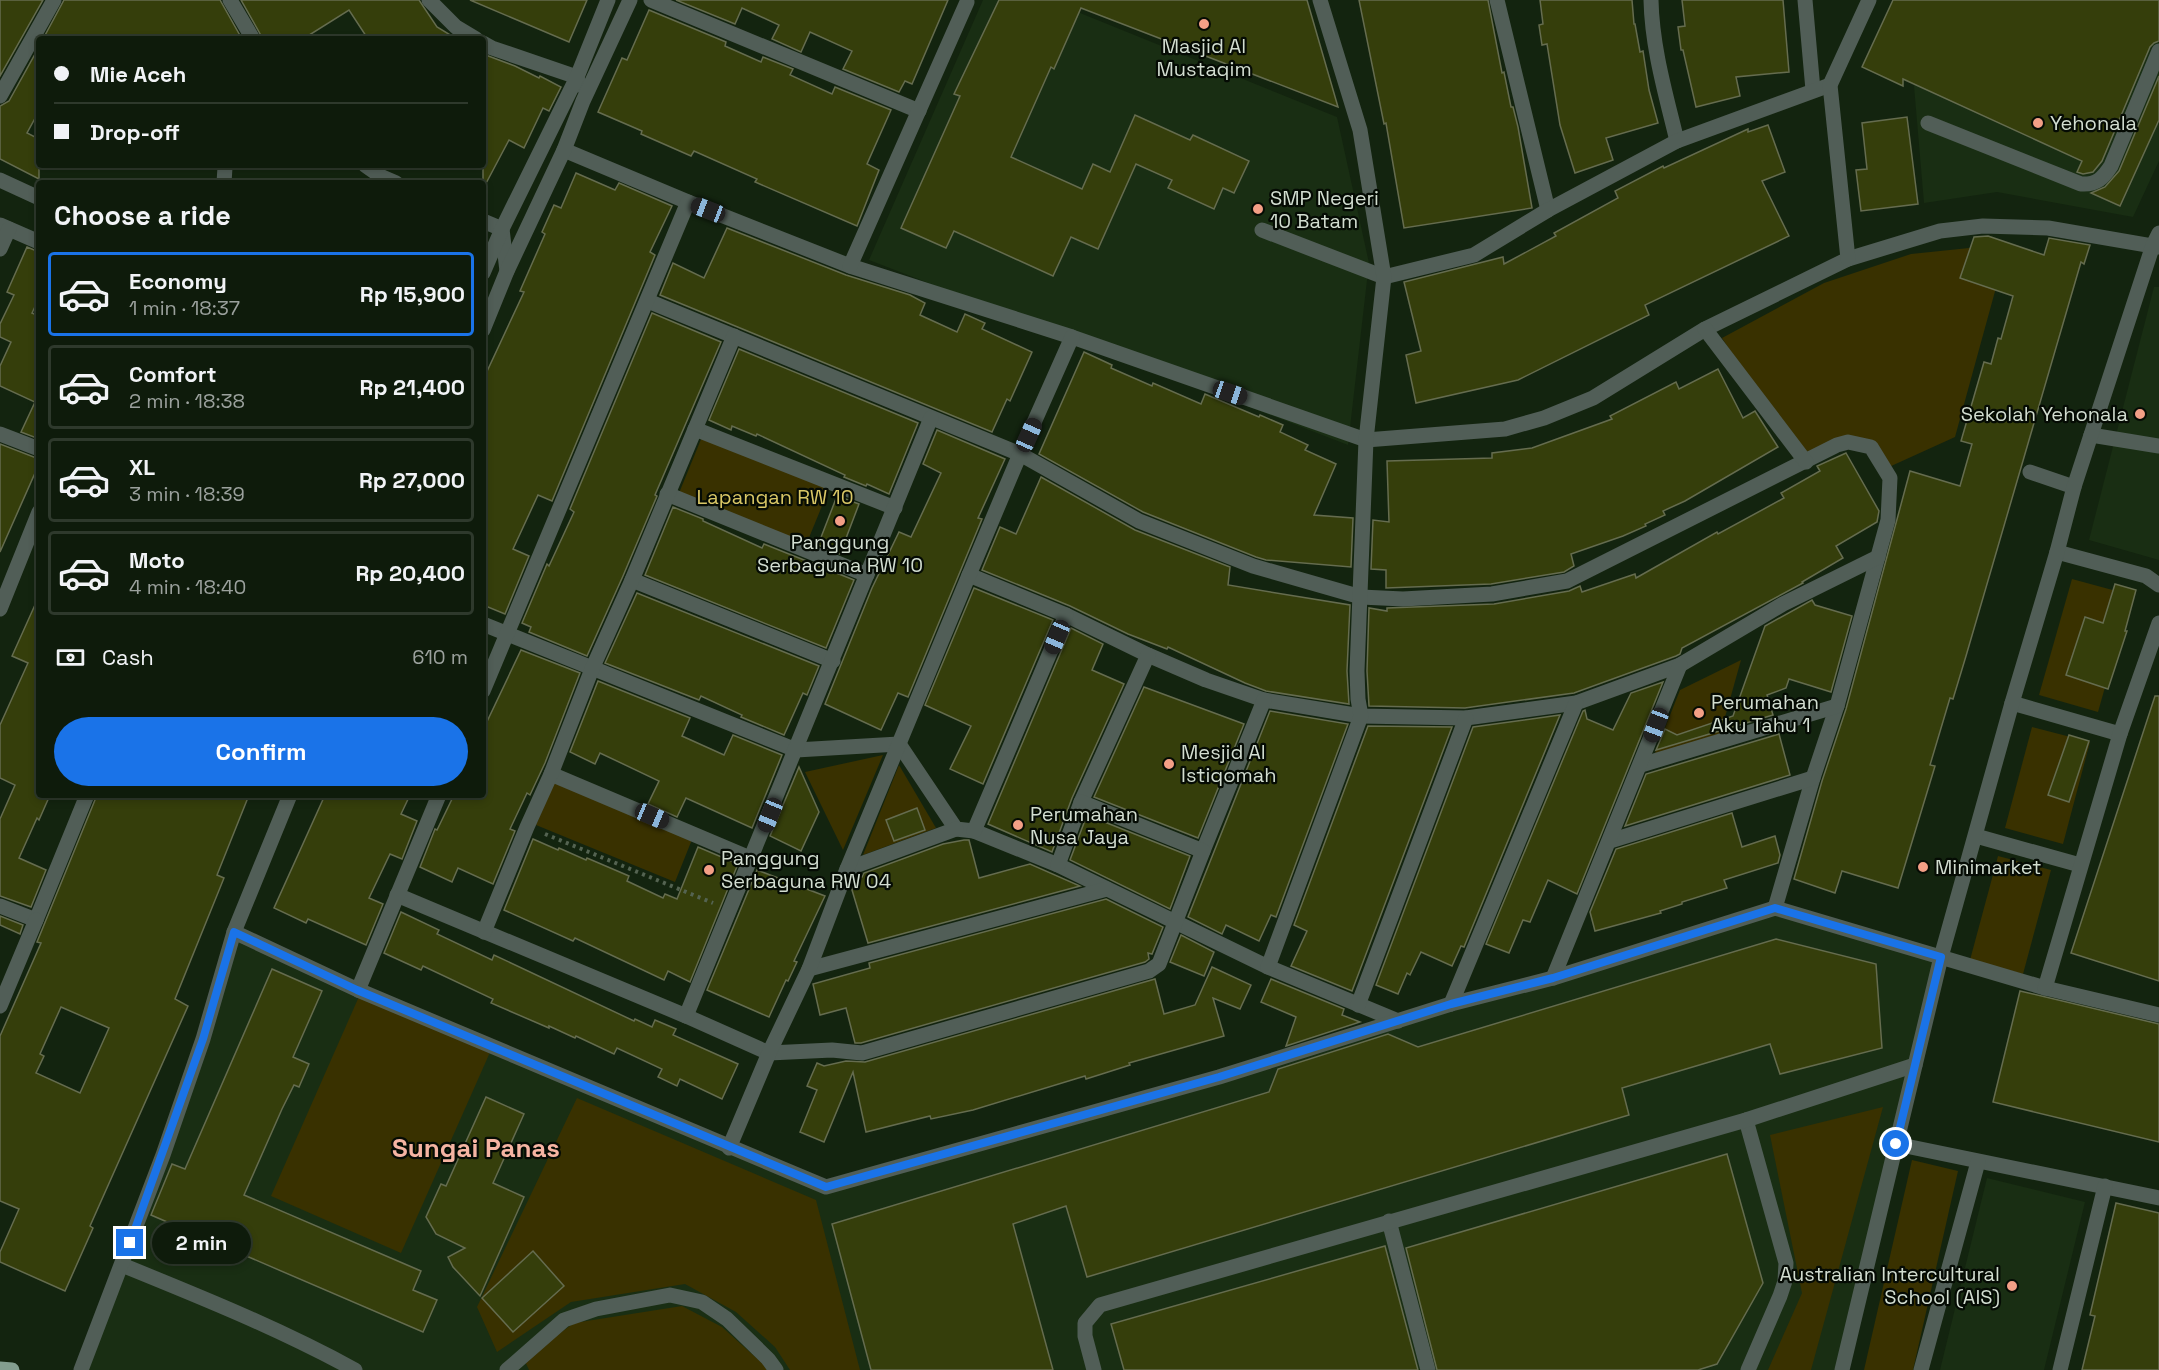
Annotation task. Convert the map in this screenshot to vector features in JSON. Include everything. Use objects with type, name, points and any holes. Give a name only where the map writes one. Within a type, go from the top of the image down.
[{"type":"main road","points":[[0,1369],[12,1370]]},
{"type":"street","points":[[0,96],[54,0]]},
{"type":"street","points":[[230,0],[251,36]]},
{"type":"street","points":[[429,0],[456,27],[471,36]]},
{"type":"street","points":[[486,266],[577,77],[608,0]]},
{"type":"street","points":[[486,323],[507,271],[564,150],[583,101],[630,0]]},
{"type":"street","points":[[651,0],[919,111]]},
{"type":"street","points":[[1268,967],[1361,716],[1357,671],[1366,440],[1384,277],[1360,130],[1320,0]]},
{"type":"street","points":[[1497,0],[1548,210]]},
{"type":"street","points":[[1502,15],[1508,0]]},
{"type":"street","points":[[1651,0],[1651,24],[1677,141]]},
{"type":"street","points":[[1805,0],[1813,90]]},
{"type":"street","points":[[1848,259],[1830,85],[1869,0]]},
{"type":"street","points":[[850,266],[968,1]]},
{"type":"street","points":[[486,45],[577,77]]},
{"type":"street","points":[[1928,123],[2082,184],[2091,184],[2101,180],[2111,166],[2159,51]]},
{"type":"street","points":[[577,77],[583,101]]},
{"type":"street","points":[[1262,230],[1384,277],[1474,255],[1548,210],[1677,141],[1830,85]]},
{"type":"street","points":[[564,150],[850,266],[1072,337],[1366,440],[1505,429],[1544,418],[1593,398],[1705,329],[1848,259],[1940,231],[1983,226],[2048,228],[2157,242],[2074,487],[1941,957],[1842,1370]]},
{"type":"street","points":[[369,168],[389,180]]},
{"type":"street","points":[[0,180],[36,197]]},
{"type":"street","points":[[486,684],[688,202]]},
{"type":"street","points":[[486,222],[502,229]]},
{"type":"street","points":[[0,249],[4,227],[36,241]]},
{"type":"street","points":[[502,229],[507,271]]},
{"type":"street","points":[[648,301],[1020,454],[1139,521],[1253,566],[1361,597],[1403,599],[1492,594],[1567,581],[1848,442],[1871,447],[1890,478],[1888,520],[1837,706],[1813,778],[1775,908]]},
{"type":"street","points":[[1705,329],[1806,462]]},
{"type":"street","points":[[484,932],[551,774],[592,669],[632,580],[734,336]]},
{"type":"street","points":[[729,1148],[808,969],[969,574],[1072,337]]},
{"type":"street","points":[[686,1016],[931,418]]},
{"type":"street","points":[[695,429],[895,508]]},
{"type":"street","points":[[0,434],[36,448]]},
{"type":"street","points":[[2091,435],[2159,446]]},
{"type":"street","points":[[2030,472],[2074,487]]},
{"type":"street","points":[[667,494],[867,575]]},
{"type":"street","points":[[0,609],[36,519]]},
{"type":"street","points":[[2057,552],[2146,576],[2159,585]]},
{"type":"street","points":[[969,574],[1066,615],[1206,680],[1264,700],[1361,716],[1466,718],[1576,703],[1680,665],[1784,604],[1878,556]]},
{"type":"street","points":[[632,580],[832,661]]},
{"type":"street","points":[[974,831],[1066,615]]},
{"type":"street","points":[[2045,988],[2120,734],[2159,623]]},
{"type":"street","points":[[486,625],[796,750],[899,744]]},
{"type":"street","points":[[1058,865],[1081,802],[1148,655]]},
{"type":"street","points":[[1553,978],[1680,665]]},
{"type":"street","points":[[397,896],[686,1016],[769,1053],[832,1050],[862,1053],[1149,971],[1160,964],[1264,700]]},
{"type":"street","points":[[1451,1004],[1576,703]]},
{"type":"street","points":[[2012,703],[2120,734]]},
{"type":"street","points":[[1641,765],[1837,706]]},
{"type":"street","points":[[1358,1005],[1466,718]]},
{"type":"street","points":[[899,744],[956,830]]},
{"type":"street","points":[[551,774],[752,859]]},
{"type":"street","points":[[1610,841],[1813,778]]},
{"type":"street","points":[[0,1006],[86,798]]},
{"type":"street","points":[[81,1370],[163,1155],[203,1039],[234,932],[289,798]]},
{"type":"street","points":[[357,990],[438,798]]},
{"type":"street","points":[[1081,802],[1203,851]]},
{"type":"street","points":[[847,869],[956,830],[974,831],[1058,865],[1268,967],[1398,1021]]},
{"type":"street","points":[[1976,836],[2080,865]]},
{"type":"street","points":[[808,969],[1107,889]]},
{"type":"street","points":[[0,906],[36,920]]},
{"type":"street","points":[[234,932],[357,990],[820,1186],[832,1186],[1208,1081],[1451,1004],[1553,978],[1775,908],[2045,988],[2159,1015]]},
{"type":"street","points":[[1094,1370],[1084,1323],[1100,1305],[1746,1120],[1915,1065]]},
{"type":"street","points":[[1746,1120],[1786,1263],[1785,1281],[1780,1296],[1748,1370]]},
{"type":"street","points":[[1896,1144],[2159,1198]]},
{"type":"street","points":[[1922,1370],[1978,1162]]},
{"type":"street","points":[[2060,1370],[2105,1186]]},
{"type":"street","points":[[1389,1221],[1428,1370]]},
{"type":"street","points":[[122,1266],[307,1344],[355,1370]]},
{"type":"street","points":[[507,1370],[564,1320],[596,1309],[670,1294],[702,1302],[727,1318],[776,1370]]},
{"type":"path","points":[[527,827],[729,909]]},
{"type":"shaded area","points":[[983,0],[1048,0],[1337,117],[1369,263],[1348,445],[869,260]]},
{"type":"shaded area","name":"Yehonala","points":[[1952,0],[2159,0],[2159,161],[2133,217],[1997,192],[1924,203],[1914,86]]},
{"type":"shaded area","name":"Sekolah Yehonala","points":[[2154,287],[2159,287],[2159,560],[2089,540]]},
{"type":"shaded area","points":[[1775,908],[1941,957],[1842,1370],[81,1370],[234,932],[820,1186]]},
{"type":"shaded area","name":"Australian Intercultural School (AIS)","points":[[1987,1178],[2085,1202],[2044,1370],[1940,1370]]},
{"type":"green space","points":[[2008,244],[1955,437],[1889,467],[1851,438],[1804,464],[1722,338],[1824,283],[1911,254]]},
{"type":"green space","name":"Lapangan RW 10","points":[[704,432],[831,484],[806,545],[679,493]]},
{"type":"green space","points":[[2072,579],[2131,595],[2098,712],[2039,695]]},
{"type":"green space","name":"Perumahan Aku Tahu 1","points":[[1741,660],[1720,735],[1653,758],[1680,690]]},
{"type":"green space","points":[[2032,727],[2090,742],[2063,844],[2005,828]]},
{"type":"green space","points":[[883,755],[843,850],[805,772]]},
{"type":"green space","points":[[899,765],[936,828],[863,855]]},
{"type":"green space","points":[[555,780],[693,837],[675,882],[536,825]]},
{"type":"green space","points":[[1998,856],[2051,870],[2023,974],[1970,960]]},
{"type":"green space","points":[[361,992],[491,1050],[401,1253],[271,1196]]},
{"type":"green space","points":[[577,1098],[816,1200],[860,1370],[790,1370],[775,1347],[736,1312],[685,1284],[571,1302],[497,1352],[477,1307]]},
{"type":"green space","points":[[1883,1107],[1811,1370],[1768,1370],[1802,1293],[1770,1135]]},
{"type":"green space","points":[[1912,1160],[1958,1171],[1913,1370],[1864,1370]]},
{"type":"green space","points":[[682,1306],[722,1327],[767,1370],[529,1370],[524,1359],[574,1323]]},
{"type":"building","points":[[0,0],[43,0],[0,76]]},
{"type":"building","points":[[64,0],[220,0],[240,36],[45,36]]},
{"type":"building","points":[[241,0],[419,0],[437,27],[452,36],[366,36],[349,10],[308,36],[261,36]]},
{"type":"building","points":[[470,0],[587,0],[569,42]]},
{"type":"building","points":[[676,0],[948,0],[912,84],[905,81],[899,92],[843,69],[852,51],[810,32],[801,52],[772,39],[779,25],[742,8],[735,24]]},
{"type":"building","points":[[999,0],[1307,0],[1338,107],[1081,8],[1054,69],[1051,67],[1011,157],[1082,189],[1093,164],[1110,172],[1135,115],[1190,140],[1193,135],[1249,161],[1234,193],[1223,188],[1214,209],[1168,188],[1172,180],[1136,164],[1098,249],[1071,237],[1053,276],[954,231],[946,248],[901,228],[960,96],[954,94]]},
{"type":"building","points":[[1359,0],[1488,0],[1502,73],[1504,72],[1511,107],[1513,107],[1518,127],[1532,208],[1404,228],[1386,123],[1384,124]]},
{"type":"building","points":[[1540,0],[1632,0],[1634,24],[1640,52],[1643,51],[1649,90],[1658,123],[1606,138],[1613,160],[1575,173],[1560,125],[1547,44],[1542,45],[1539,25],[1543,24]]},
{"type":"building","points":[[1682,0],[1783,0],[1789,72],[1736,77],[1740,96],[1696,107],[1683,50],[1681,50],[1678,27],[1685,26]]},
{"type":"building","points":[[1893,0],[2159,0],[2159,41],[2150,47],[2102,161],[2093,172],[2083,174],[2077,172],[2082,161],[1903,79],[1903,86],[1862,67]]},
{"type":"building","points":[[649,10],[726,42],[725,46],[761,62],[763,57],[793,69],[790,75],[832,94],[835,87],[891,110],[867,164],[879,170],[857,226],[755,182],[757,179],[694,151],[691,156],[598,112],[622,58],[627,60]]},
{"type":"building","points":[[36,52],[36,116],[27,133],[36,138],[36,168],[39,168],[39,179],[0,159],[0,106],[9,101]]},
{"type":"building","points":[[486,55],[539,78],[540,76],[561,87],[549,111],[543,108],[524,148],[509,140],[486,183],[486,180],[483,180],[483,168],[486,168]]},
{"type":"building","points":[[2159,76],[2159,120],[2120,206],[2091,193],[2105,187],[2119,171]]},
{"type":"building","points":[[1907,117],[1918,204],[1861,211],[1856,170],[1867,169],[1862,123]]},
{"type":"building","points":[[1768,125],[1785,172],[1762,181],[1789,236],[1645,305],[1649,315],[1518,380],[1416,403],[1406,355],[1421,351],[1404,282],[1503,257],[1504,264],[1556,236],[1554,233],[1618,198],[1615,191],[1663,166],[1664,168],[1748,129],[1748,132]]},
{"type":"building","points":[[576,173],[615,190],[619,183],[672,206],[650,252],[655,255],[552,501],[538,495],[513,549],[529,556],[505,614],[486,606],[486,374],[524,292],[520,291],[545,234],[542,232],[554,205],[561,208]]},
{"type":"building","points":[[727,228],[846,275],[910,295],[925,303],[920,315],[957,332],[965,314],[985,323],[982,329],[1032,352],[1010,401],[1007,399],[992,432],[660,295],[673,263],[704,278]]},
{"type":"building","points":[[1988,236],[2044,255],[2049,238],[2090,245],[2084,264],[2081,262],[1966,656],[1953,699],[1950,698],[1930,765],[1935,766],[1898,888],[1842,871],[1835,893],[1794,879],[1822,781],[1846,709],[1910,471],[1960,486],[1972,444],[1961,441],[1984,362],[1991,364],[1998,338],[2001,339],[2013,296],[1960,278],[1974,237]]},
{"type":"building","points":[[27,247],[36,251],[36,304],[32,313],[36,315],[36,438],[21,432],[35,402],[0,386],[0,366],[11,342],[0,337],[0,324],[14,295],[7,292]]},
{"type":"building","points":[[652,313],[721,342],[587,656],[529,632],[531,627],[522,623],[547,564],[549,566],[574,512],[570,509]]},
{"type":"building","points":[[739,349],[918,423],[889,494],[844,477],[845,475],[757,434],[756,436],[732,426],[731,430],[709,420]]},
{"type":"building","points":[[1084,352],[1112,365],[1111,368],[1201,404],[1205,394],[1283,425],[1280,432],[1308,445],[1305,450],[1336,464],[1314,515],[1353,518],[1351,567],[1266,560],[1256,557],[1143,512],[1039,454]]},
{"type":"building","points":[[1718,369],[1743,418],[1755,411],[1778,447],[1685,501],[1663,511],[1665,515],[1645,524],[1646,526],[1571,554],[1574,566],[1564,572],[1491,584],[1386,588],[1386,570],[1371,569],[1373,520],[1389,522],[1387,461],[1492,458],[1492,453],[1532,448],[1612,419],[1610,416],[1676,382],[1679,389]]},
{"type":"building","points":[[937,430],[1005,459],[978,518],[982,519],[908,697],[898,693],[881,730],[825,704],[872,588],[899,532],[911,537],[941,473],[923,464]]},
{"type":"building","points":[[0,444],[36,458],[36,471],[0,552]]},
{"type":"building","points":[[1846,453],[1879,511],[1877,522],[1836,546],[1843,558],[1803,583],[1682,648],[1680,654],[1574,693],[1465,708],[1369,706],[1367,671],[1369,608],[1387,611],[1387,608],[1494,604],[1569,591],[1580,586],[1582,592],[1635,574],[1636,578],[1717,532],[1718,534],[1784,498],[1781,493],[1820,471],[1817,466]]},
{"type":"building","points":[[1041,477],[1135,530],[1230,567],[1228,585],[1350,605],[1347,671],[1349,704],[1266,691],[1168,647],[1167,649],[1128,634],[1070,606],[982,570],[1000,527],[1016,534]]},
{"type":"building","name":"Panggung Serbaguna RW 10","points":[[837,496],[859,504],[840,554],[818,545]]},
{"type":"building","points":[[673,507],[762,548],[764,544],[854,580],[826,648],[645,575]]},
{"type":"building","points":[[2115,584],[2136,590],[2125,631],[2127,631],[2108,689],[2066,675],[2085,617],[2103,623]]},
{"type":"building","points":[[974,588],[1053,620],[983,784],[950,769],[971,726],[925,705]]},
{"type":"building","points":[[637,593],[819,666],[807,695],[803,693],[784,735],[741,717],[742,715],[701,696],[699,700],[605,663]]},
{"type":"building","points":[[1812,600],[1815,605],[1852,616],[1831,692],[1789,679],[1786,688],[1767,695],[1773,715],[1656,750],[1665,729],[1677,735],[1733,716],[1765,626]]},
{"type":"building","points":[[36,603],[36,798],[49,798],[19,858],[46,870],[31,907],[0,896],[0,819],[15,785],[0,778],[0,725],[28,663],[12,656]]},
{"type":"building","points":[[1071,628],[1103,644],[1092,670],[1124,684],[1072,798],[1052,852],[988,824]]},
{"type":"building","points":[[521,650],[580,673],[545,763],[530,795],[527,793],[510,829],[515,831],[493,884],[458,868],[452,882],[420,867],[435,829],[437,830],[453,798],[486,798],[486,724]]},
{"type":"building","points":[[598,681],[690,718],[682,736],[724,755],[733,735],[782,755],[752,828],[686,798],[677,817],[648,804],[659,781],[600,753],[595,764],[570,752]]},
{"type":"building","points":[[1663,682],[1577,894],[1548,880],[1530,922],[1523,920],[1509,953],[1486,944],[1583,711],[1585,710],[1587,719],[1613,730],[1631,693]]},
{"type":"building","name":"Mesjid Al Istiqomah","points":[[1144,687],[1244,724],[1198,838],[1094,797]]},
{"type":"building","points":[[2155,696],[2159,696],[2159,981],[2071,953]]},
{"type":"building","points":[[1270,711],[1348,724],[1276,917],[1271,915],[1259,941],[1226,925],[1222,934],[1188,917]]},
{"type":"building","points":[[1560,715],[1464,947],[1461,946],[1452,966],[1421,952],[1410,975],[1407,973],[1398,994],[1376,985],[1473,727]]},
{"type":"building","points":[[1368,726],[1452,727],[1352,991],[1291,966],[1307,931],[1294,925]]},
{"type":"building","points":[[1779,734],[1790,775],[1625,826],[1646,774]]},
{"type":"building","points":[[2069,735],[2089,741],[2069,802],[2048,795]]},
{"type":"building","points":[[799,767],[819,812],[801,851],[770,836]]},
{"type":"building","points":[[96,798],[248,798],[217,875],[224,878],[175,999],[188,1006],[90,1226],[93,1228],[65,1291],[0,1262],[0,1252],[19,1209],[0,1201],[0,1036],[41,943],[37,942]],"holes":[[[61,1007],[109,1028],[80,1093],[36,1073],[44,1056],[40,1054]]]},
{"type":"building","points":[[324,798],[409,798],[401,814],[417,821],[402,859],[390,854],[369,898],[383,904],[366,945],[308,919],[306,923],[274,908]]},
{"type":"building","points":[[917,808],[925,830],[894,841],[886,820]]},
{"type":"building","points":[[1732,813],[1742,847],[1775,836],[1780,855],[1778,863],[1724,880],[1727,888],[1682,902],[1682,904],[1660,911],[1661,913],[1595,931],[1590,912],[1616,849]]},
{"type":"building","points":[[1087,815],[1190,856],[1170,909],[1070,860]]},
{"type":"building","points":[[533,839],[629,876],[627,881],[663,898],[665,894],[677,899],[698,847],[738,864],[690,982],[668,971],[664,980],[575,938],[573,941],[504,910]]},
{"type":"building","points":[[969,840],[979,878],[1030,864],[1080,886],[868,943],[852,890],[858,875],[862,877],[864,873],[943,844]]},
{"type":"building","points":[[757,870],[825,896],[794,961],[797,962],[769,1017],[707,990]]},
{"type":"building","points":[[1106,899],[1163,927],[1152,954],[1148,953],[1149,959],[1145,962],[861,1043],[855,1043],[846,1008],[820,1015],[813,984],[870,968],[869,963]]},
{"type":"building","points":[[401,912],[439,930],[437,934],[492,960],[494,955],[634,1021],[635,1019],[652,1027],[655,1020],[676,1029],[673,1035],[738,1064],[722,1099],[680,1079],[677,1086],[658,1077],[662,1069],[617,1048],[614,1054],[576,1036],[575,1038],[549,1026],[549,1028],[491,1003],[493,999],[423,966],[421,970],[384,953]]},
{"type":"building","points":[[0,916],[23,925],[20,934],[0,925]]},
{"type":"building","points":[[1181,935],[1214,952],[1204,976],[1170,962]]},
{"type":"building","points":[[1776,939],[1876,964],[1882,1048],[1780,1074],[1770,1044],[1622,1088],[1629,1115],[1087,1277],[1066,1206],[1013,1224],[1053,1370],[871,1370],[832,1224],[1269,1092],[1278,1069],[1388,1034],[1418,1047]]},
{"type":"building","points":[[1212,967],[1251,985],[1240,1009],[1213,998],[1224,1036],[1129,1063],[1130,1065],[1086,1079],[1085,1076],[973,1110],[931,1119],[930,1116],[866,1132],[853,1072],[824,1142],[800,1132],[817,1090],[807,1086],[817,1063],[824,1066],[846,1061],[865,1062],[1155,979],[1164,1014],[1195,1005]]},
{"type":"building","points":[[272,969],[322,991],[293,1057],[309,1064],[299,1087],[294,1085],[282,1109],[244,1195],[421,1271],[413,1290],[437,1300],[423,1332],[151,1215],[172,1164],[185,1169]]},
{"type":"building","points":[[1271,979],[1344,1009],[1342,1015],[1360,1022],[1286,1046],[1296,1017],[1261,1002]]},
{"type":"building","points":[[2020,991],[2159,1024],[2159,1142],[1993,1102]]},
{"type":"building","points":[[486,1097],[524,1114],[493,1183],[524,1197],[480,1296],[453,1267],[448,1257],[465,1248],[436,1234],[426,1217],[441,1184],[446,1186]]},
{"type":"building","points":[[1727,1154],[1763,1283],[1717,1364],[1698,1370],[1437,1370],[1406,1248]]},
{"type":"building","points":[[2116,1203],[2159,1213],[2159,1370],[2082,1370],[2095,1316],[2090,1315]]},
{"type":"building","points":[[1385,1246],[1418,1370],[1124,1370],[1111,1324]]},
{"type":"building","points":[[533,1251],[564,1286],[513,1332],[482,1298]]},
{"type":"place","name":"Masjid Al Mustaqim","points":[[1204,24]]},
{"type":"place","name":"Yehonala","points":[[2038,123]]},
{"type":"place","name":"SMP Negeri 10 Batam","points":[[1258,209]]},
{"type":"place","name":"Sekolah Yehonala","points":[[2140,414]]},
{"type":"place","name":"Panggung Serbaguna RW 10","points":[[840,521]]},
{"type":"place","name":"Perumahan Aku Tahu 1","points":[[1699,713]]},
{"type":"place","name":"Mesjid Al Istiqomah","points":[[1169,764]]},
{"type":"place","name":"Perumahan Nusa Jaya","points":[[1018,825]]},
{"type":"place","name":"Minimarket","points":[[1923,867]]},
{"type":"place","name":"Panggung Serbaguna RW 04","points":[[709,870]]},
{"type":"place","name":"Australian Intercultural School (AIS)","points":[[2012,1286]]},
{"type":"district","name":"Sungai Panas","points":[[476,1148]]},
{"type":"route","points":[[130,1243],[203,1039],[234,932],[357,990],[826,1187],[1219,1077],[1451,1004],[1553,978],[1775,908],[1941,957],[1896,1144]]}]
